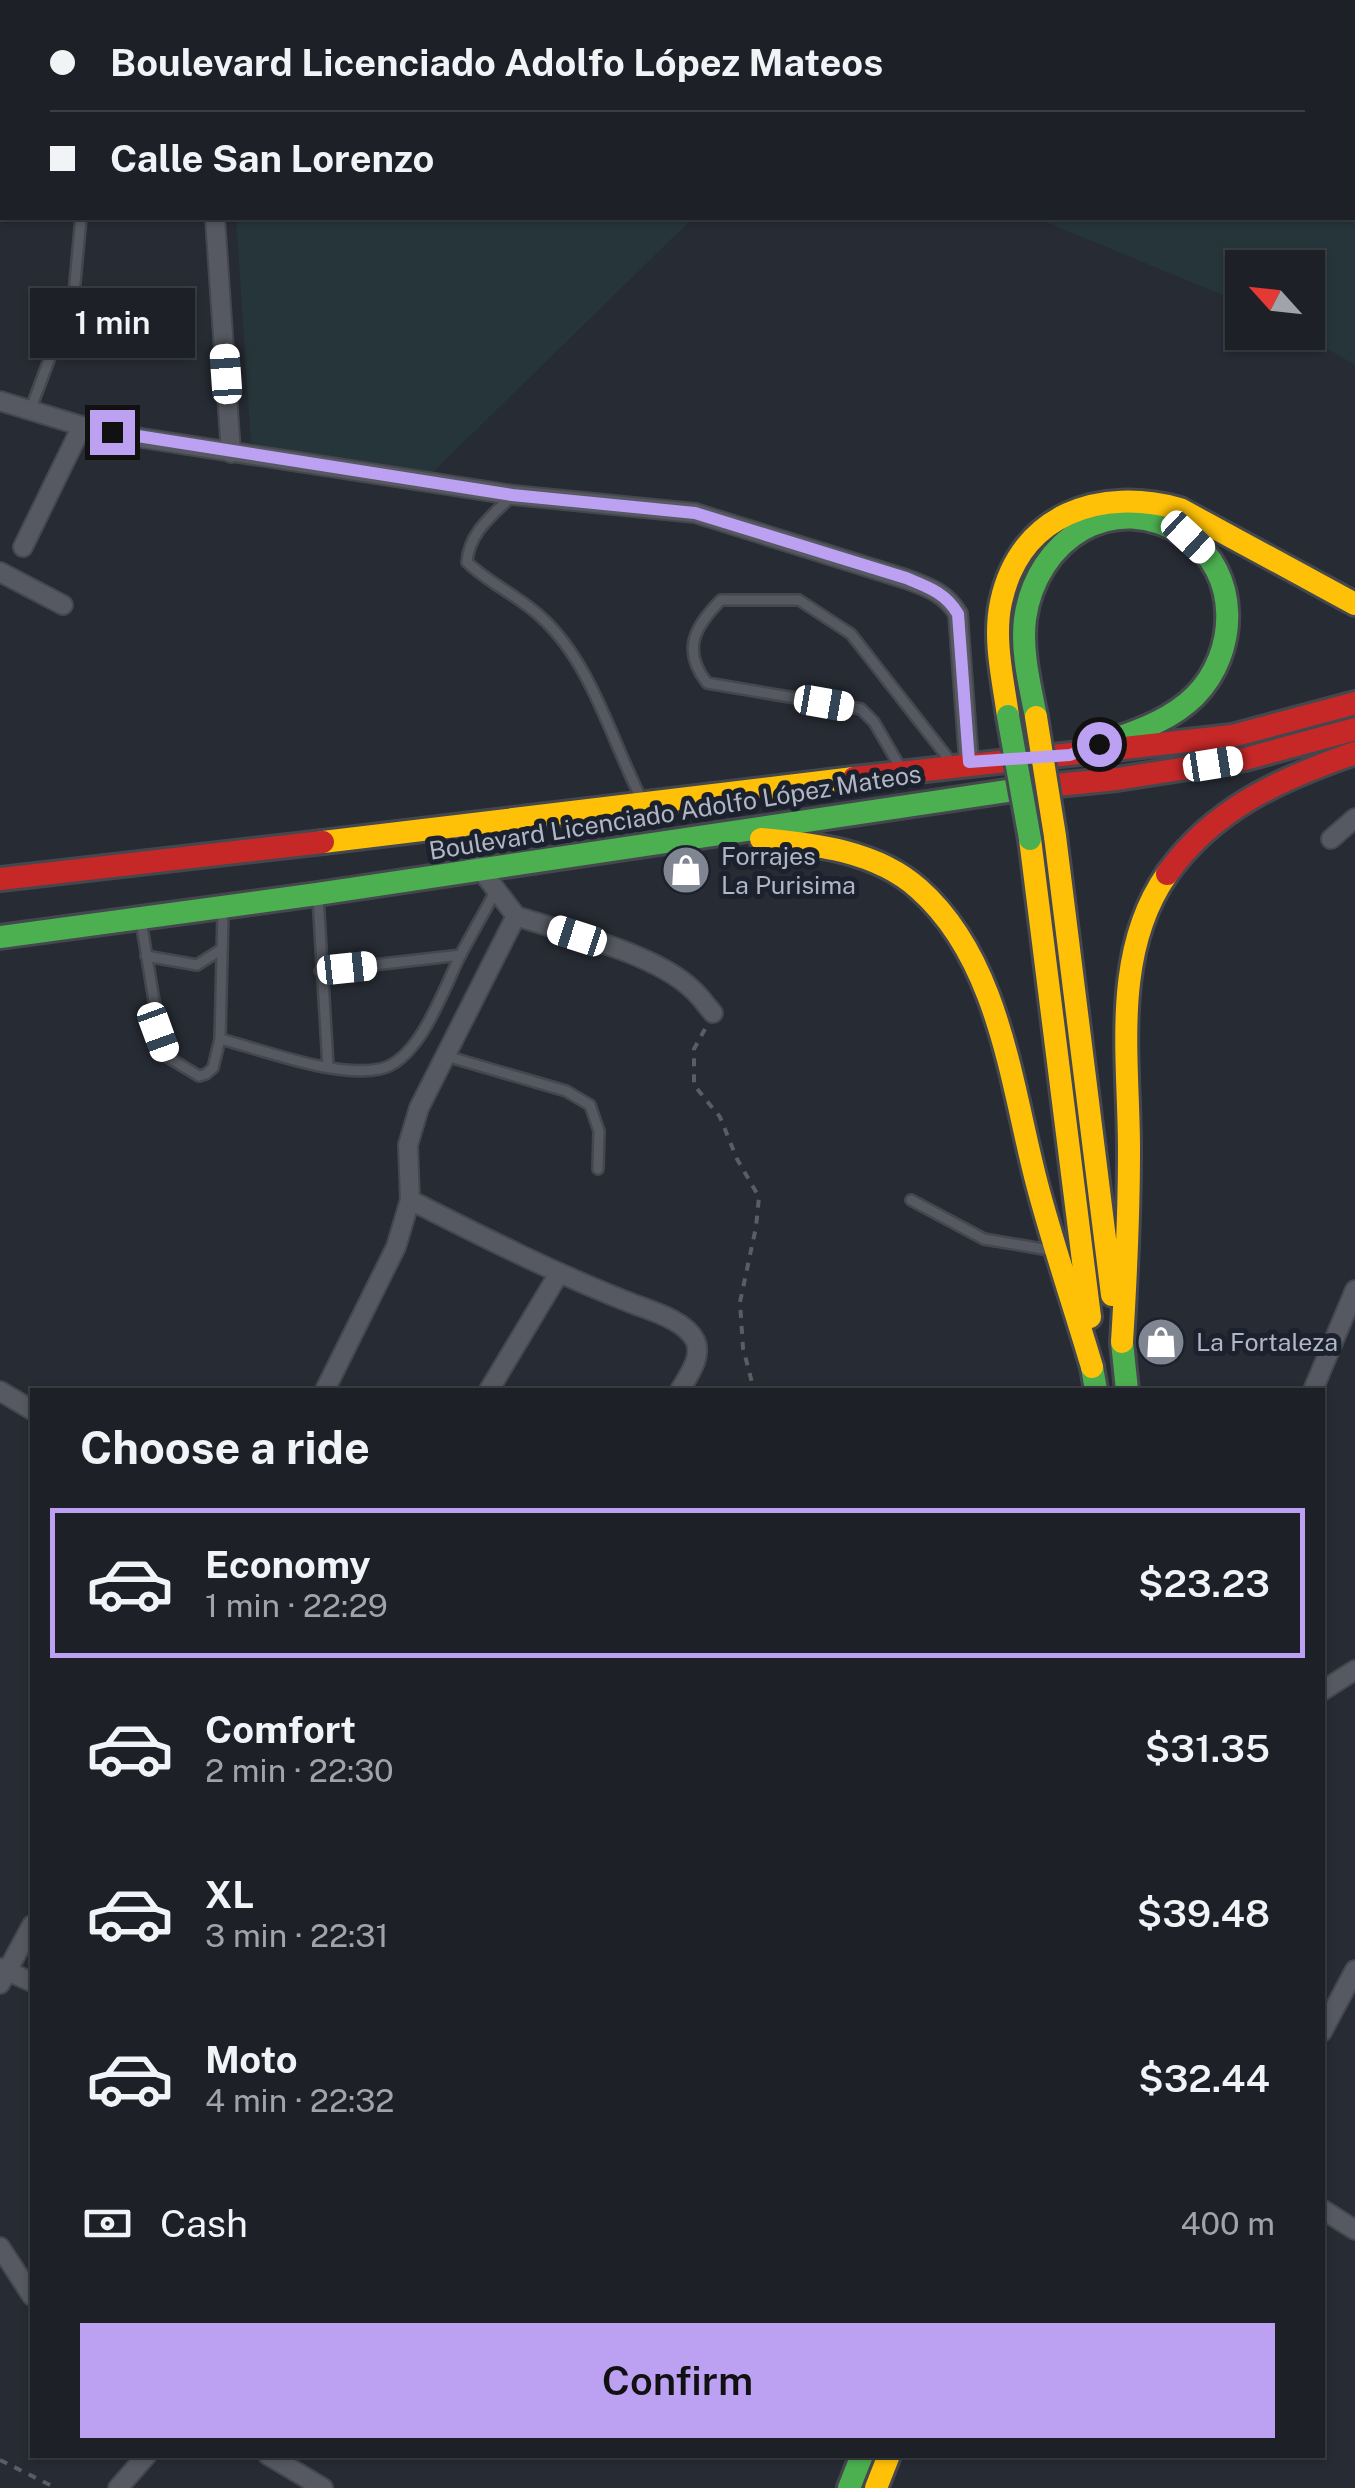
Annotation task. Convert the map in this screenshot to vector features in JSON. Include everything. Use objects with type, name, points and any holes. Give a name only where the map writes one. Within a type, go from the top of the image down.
[{"type":"main road","points":[[1094,1378],[1088,1282],[1030,839],[1008,716],[999,627],[1001,598],[1014,565],[1034,535],[1071,509],[1113,499],[1145,500],[1181,509],[1355,604]]},
{"type":"main road","points":[[1070,755],[1166,720],[1198,694],[1215,670],[1227,640],[1229,612],[1224,582],[1208,555],[1188,537],[1129,516],[1093,522],[1065,538],[1042,564],[1026,618],[1025,657],[1055,836],[1127,1388]]},
{"type":"main road","name":"Boulevard Licenciado Adolfo López Mateos","points":[[0,879],[644,805],[961,764],[1232,736],[1355,703]]},
{"type":"main road","name":"Boulevard Licenciado Adolfo López Mateos","points":[[0,936],[318,894],[994,792],[1118,779],[1226,762],[1355,729]]},
{"type":"main road","points":[[1122,1342],[1129,1221],[1128,1020],[1132,960],[1143,916],[1162,879],[1196,838],[1230,810],[1268,786],[1355,753]]},
{"type":"main road","points":[[714,834],[840,849],[919,889],[956,933],[988,997],[1003,1042],[1028,1150],[1094,1378]]},
{"type":"main road","points":[[849,2488],[861,2458]]},
{"type":"main road","points":[[876,2488],[888,2458]]},
{"type":"street","points":[[215,220],[232,453]]},
{"type":"street","points":[[0,401],[82,426],[232,453],[512,495],[695,513],[906,578],[938,592],[951,601],[958,614],[961,764]]},
{"type":"street","points":[[23,548],[82,426]]},
{"type":"street","points":[[0,572],[63,605]]},
{"type":"street","points":[[1331,840],[1355,818]]},
{"type":"street","points":[[456,827],[480,870],[516,916],[608,946],[649,964],[694,990],[713,1013]]},
{"type":"street","points":[[326,1388],[396,1247],[410,1200],[408,1145],[419,1108],[516,916]]},
{"type":"street","points":[[410,1200],[558,1275],[661,1314],[684,1327],[693,1337],[698,1357],[681,1388]]},
{"type":"street","points":[[489,1388],[558,1275]]},
{"type":"street","points":[[1314,1388],[1355,1290]]},
{"type":"street","points":[[0,1391],[30,1409]]},
{"type":"street","points":[[1325,1689],[1355,1670]]},
{"type":"street","points":[[30,1928],[2,1975],[30,1982]]},
{"type":"street","points":[[1325,2026],[1355,1970]]},
{"type":"street","points":[[1325,2212],[1355,2230]]},
{"type":"street","points":[[0,2247],[30,2293]]},
{"type":"street","points":[[118,2488],[144,2458]]},
{"type":"street","points":[[273,2458],[323,2488]]},
{"type":"lane","points":[[30,411],[74,293],[81,220]]},
{"type":"lane","points":[[512,495],[478,531],[468,548],[467,562],[542,617],[562,640],[585,679],[644,805]]},
{"type":"lane","points":[[903,771],[874,722],[861,709],[707,683],[696,669],[693,650],[698,622],[721,600],[799,600],[851,634],[961,764]]},
{"type":"lane","points":[[220,1039],[328,1066],[362,1070],[393,1064],[414,1045],[496,890]]},
{"type":"lane","points":[[318,894],[328,1066]]},
{"type":"lane","points":[[140,918],[158,1032],[168,1058],[188,1072],[206,1074],[213,1068],[220,1039],[223,907]]},
{"type":"lane","points":[[146,956],[197,965],[222,948]]},
{"type":"lane","points":[[320,971],[460,956]]},
{"type":"lane","points":[[445,1056],[566,1091],[590,1105],[598,1132],[598,1169]]},
{"type":"lane","points":[[911,1200],[984,1239],[1057,1251]]},
{"type":"path","points":[[713,1013],[694,1049],[694,1085],[720,1117],[736,1159],[759,1197],[740,1302],[743,1348],[753,1388]]},
{"type":"path","points":[[0,2460],[56,2488]]},
{"type":"shaded area","points":[[236,220],[691,220],[431,474],[251,443]]},
{"type":"shaded area","points":[[1041,220],[1355,220],[1355,365],[1325,348],[1325,250],[1225,250],[1225,296]]},
{"type":"traffic: fast","points":[[1036,717],[1024,631],[1032,590],[1045,566],[1062,545],[1106,520],[1132,517],[1159,523],[1186,536],[1204,551],[1217,570],[1224,591],[1226,636],[1209,678],[1195,696],[1167,717],[1115,739]]},
{"type":"traffic: fast","points":[[1008,716],[1030,839]]},
{"type":"traffic: fast","points":[[0,937],[1027,788]]},
{"type":"traffic: fast","points":[[1122,1342],[1127,1388]]},
{"type":"traffic: fast","points":[[1092,1367],[1096,1388]]},
{"type":"traffic: fast","points":[[849,2488],[861,2458]]},
{"type":"traffic: slow","points":[[1008,716],[998,630],[1001,602],[1011,572],[1026,547],[1045,528],[1094,505],[1150,503],[1180,509],[1355,604]]},
{"type":"traffic: slow","points":[[1036,717],[1055,836]]},
{"type":"traffic: slow","points":[[323,842],[854,778]]},
{"type":"traffic: slow","points":[[1055,836],[1112,1295]]},
{"type":"traffic: slow","points":[[761,839],[824,847],[884,866],[919,889],[946,918],[968,952],[999,1026],[1043,1207],[1092,1367]]},
{"type":"traffic: slow","points":[[1030,839],[1090,1317]]},
{"type":"traffic: slow","points":[[1122,1342],[1130,972],[1149,905],[1167,874]]},
{"type":"traffic: slow","points":[[876,2488],[888,2458]]},
{"type":"traffic: jam","points":[[854,778],[1232,736],[1355,703]]},
{"type":"traffic: jam","points":[[1027,788],[1245,759],[1355,729]]},
{"type":"traffic: jam","points":[[1167,874],[1206,831],[1250,798],[1355,753]]},
{"type":"traffic: jam","points":[[0,879],[323,842]]},
{"type":"place","name":"Forrajes La Purisima","points":[[686,870]]},
{"type":"place","name":"La Fortaleza","points":[[1161,1342]]},
{"type":"route","points":[[112,432],[512,495],[695,513],[906,578],[951,601],[958,614],[969,762],[1070,755],[1099,744]]}]
